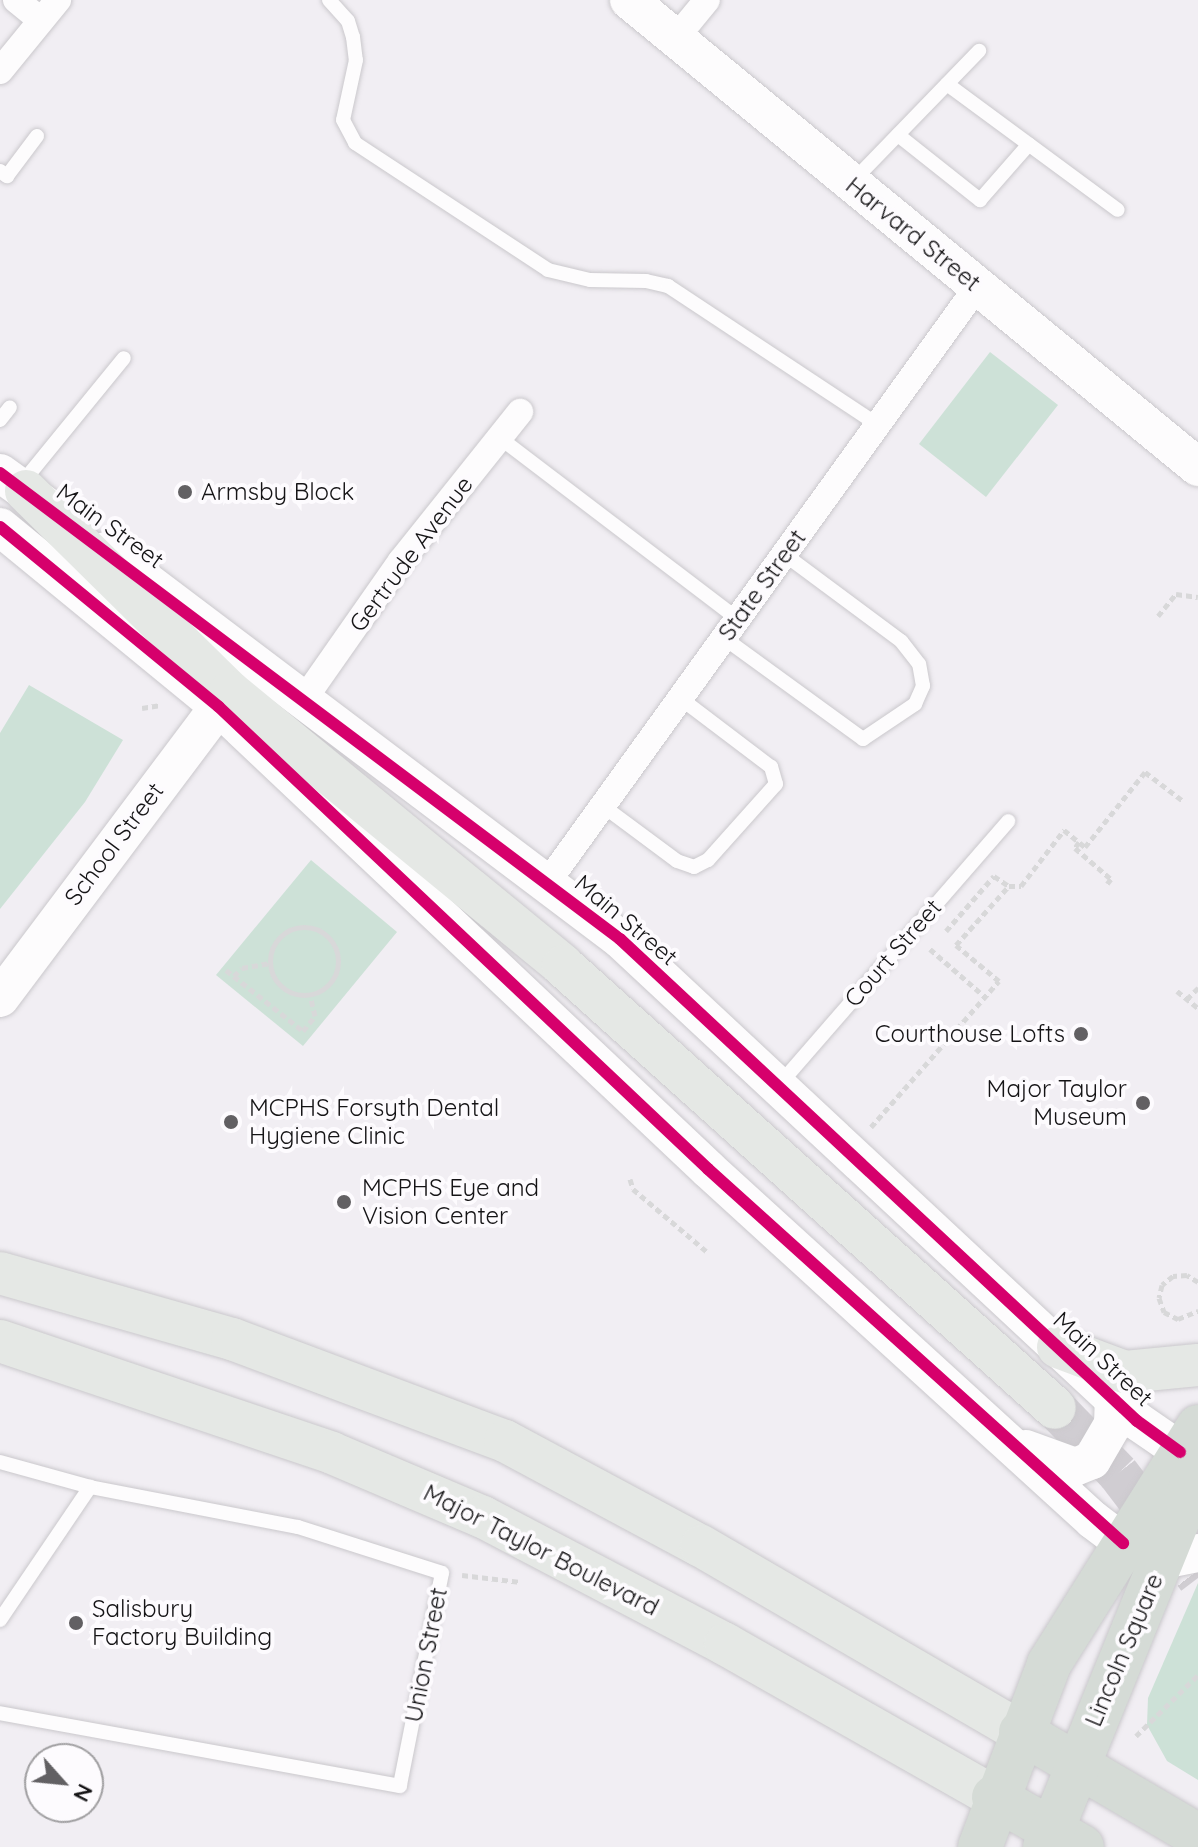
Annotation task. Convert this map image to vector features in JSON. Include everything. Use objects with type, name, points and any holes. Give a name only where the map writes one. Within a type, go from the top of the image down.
[{"type":"highway","name":"Lincoln Square","points":[[980,1847],[994,1797],[1049,1664],[1123,1543],[1193,1453]]},
{"type":"highway","name":"Lincoln Square","points":[[1059,1841],[1077,1765],[1180,1557],[1193,1453]]},
{"type":"highway","points":[[1021,1732],[1198,1836]]},
{"type":"highway","name":"Major Taylor Boulevard","points":[[994,1797],[1059,1841]]},
{"type":"main road","name":"Harvard Street","points":[[629,0],[1198,467]]},
{"type":"main road","name":"Main Street","points":[[15,484],[305,698],[620,939],[1114,1399],[1193,1453]]},
{"type":"main road","points":[[15,484],[225,700],[698,1159],[1123,1543],[1180,1557]]},
{"type":"main road","points":[[0,527],[563,966],[1055,1408]]},
{"type":"main road","name":"School Street","points":[[0,998],[225,700]]},
{"type":"main road","points":[[5,1271],[232,1339],[505,1441],[690,1539],[1021,1732]]},
{"type":"main road","name":"Major Taylor Boulevard","points":[[0,1341],[318,1448],[471,1512],[713,1637],[994,1797]]},
{"type":"main road","points":[[1058,1347],[1125,1372],[1198,1365]]},
{"type":"main road","points":[[1009,1441],[1075,1467],[1092,1460],[1107,1442],[1114,1399]]},
{"type":"street","points":[[0,71],[50,10],[16,0]]},
{"type":"street","points":[[675,39],[707,0]]},
{"type":"street","name":"State Street","points":[[547,883],[977,287]]},
{"type":"street","name":"Gertrude Avenue","points":[[305,698],[401,561],[520,412]]},
{"type":"lane","points":[[329,0],[348,21],[353,37],[356,60],[343,120],[355,143],[548,270],[590,280],[646,281],[668,286],[878,425]]},
{"type":"lane","points":[[851,184],[979,51]]},
{"type":"lane","points":[[947,84],[1118,210]]},
{"type":"lane","points":[[898,135],[980,200],[1029,144]]},
{"type":"lane","points":[[0,171],[7,176],[37,136]]},
{"type":"lane","points":[[15,484],[124,358]]},
{"type":"lane","points":[[0,420],[10,407]]},
{"type":"lane","points":[[500,438],[863,739],[915,704],[923,686],[919,664],[901,641],[785,555]]},
{"type":"lane","points":[[603,806],[677,861],[694,867],[708,860],[776,784],[771,767],[680,698]]},
{"type":"lane","name":"Court Street","points":[[778,1086],[1008,821]]},
{"type":"lane","name":"Union Street","points":[[0,1462],[90,1487],[298,1527],[442,1573],[400,1786],[0,1713]]},
{"type":"lane","points":[[0,1620],[90,1487]]},
{"type":"path","points":[[1158,616],[1176,594],[1198,597]]},
{"type":"path","points":[[142,708],[161,705]]},
{"type":"path","points":[[924,956],[994,876],[1009,886],[1021,886],[1064,830],[1085,847],[1145,772],[1183,801]]},
{"type":"path","points":[[1079,842],[1075,848],[1111,879],[1107,884]]},
{"type":"path","points":[[870,1128],[999,981],[956,945],[1009,886]]},
{"type":"path","points":[[309,926],[329,936],[338,968],[325,988],[310,994],[282,988],[269,963],[272,946],[288,930],[309,926]]},
{"type":"path","points":[[930,949],[985,997]]},
{"type":"path","points":[[234,976],[242,968],[269,963]]},
{"type":"path","points":[[226,970],[303,1031],[315,1016],[310,994]]},
{"type":"path","points":[[1187,999],[1198,988]]},
{"type":"path","points":[[1177,991],[1198,1008]]},
{"type":"path","points":[[630,1179],[633,1189],[706,1251]]},
{"type":"path","points":[[1198,1282],[1187,1275],[1173,1276],[1162,1285],[1159,1298],[1170,1317],[1185,1319],[1198,1311]]},
{"type":"path","points":[[442,1573],[521,1582]]},
{"type":"path","points":[[1136,1736],[1198,1675]]},
{"type":"green space","points":[[990,352],[1058,405],[986,497],[919,444]]},
{"type":"green space","points":[[29,685],[123,740],[85,802],[0,909],[0,733]]},
{"type":"green space","points":[[311,860],[397,932],[303,1046],[216,975]]},
{"type":"green space","points":[[1198,1583],[1198,1780],[1167,1761],[1147,1725],[1148,1698]]},
{"type":"tunnel","points":[[1055,1408],[1118,1473],[1198,1578]]},
{"type":"cycle path","points":[[0,473],[620,939],[1137,1421],[1180,1452]]},
{"type":"cycle path","points":[[0,527],[219,707],[708,1169],[1123,1543]]},
{"type":"place","name":"Armsby Block","points":[[185,492]]},
{"type":"place","name":"Courthouse Lofts","points":[[1081,1034]]},
{"type":"place","name":"Major Taylor Museum","points":[[1143,1103]]},
{"type":"place","name":"MCPHS Forsyth Dental Hygiene Clinic","points":[[231,1122]]},
{"type":"place","name":"MCPHS Eye and Vision Center","points":[[344,1202]]},
{"type":"place","name":"Salisbury Factory Building","points":[[76,1623]]}]
